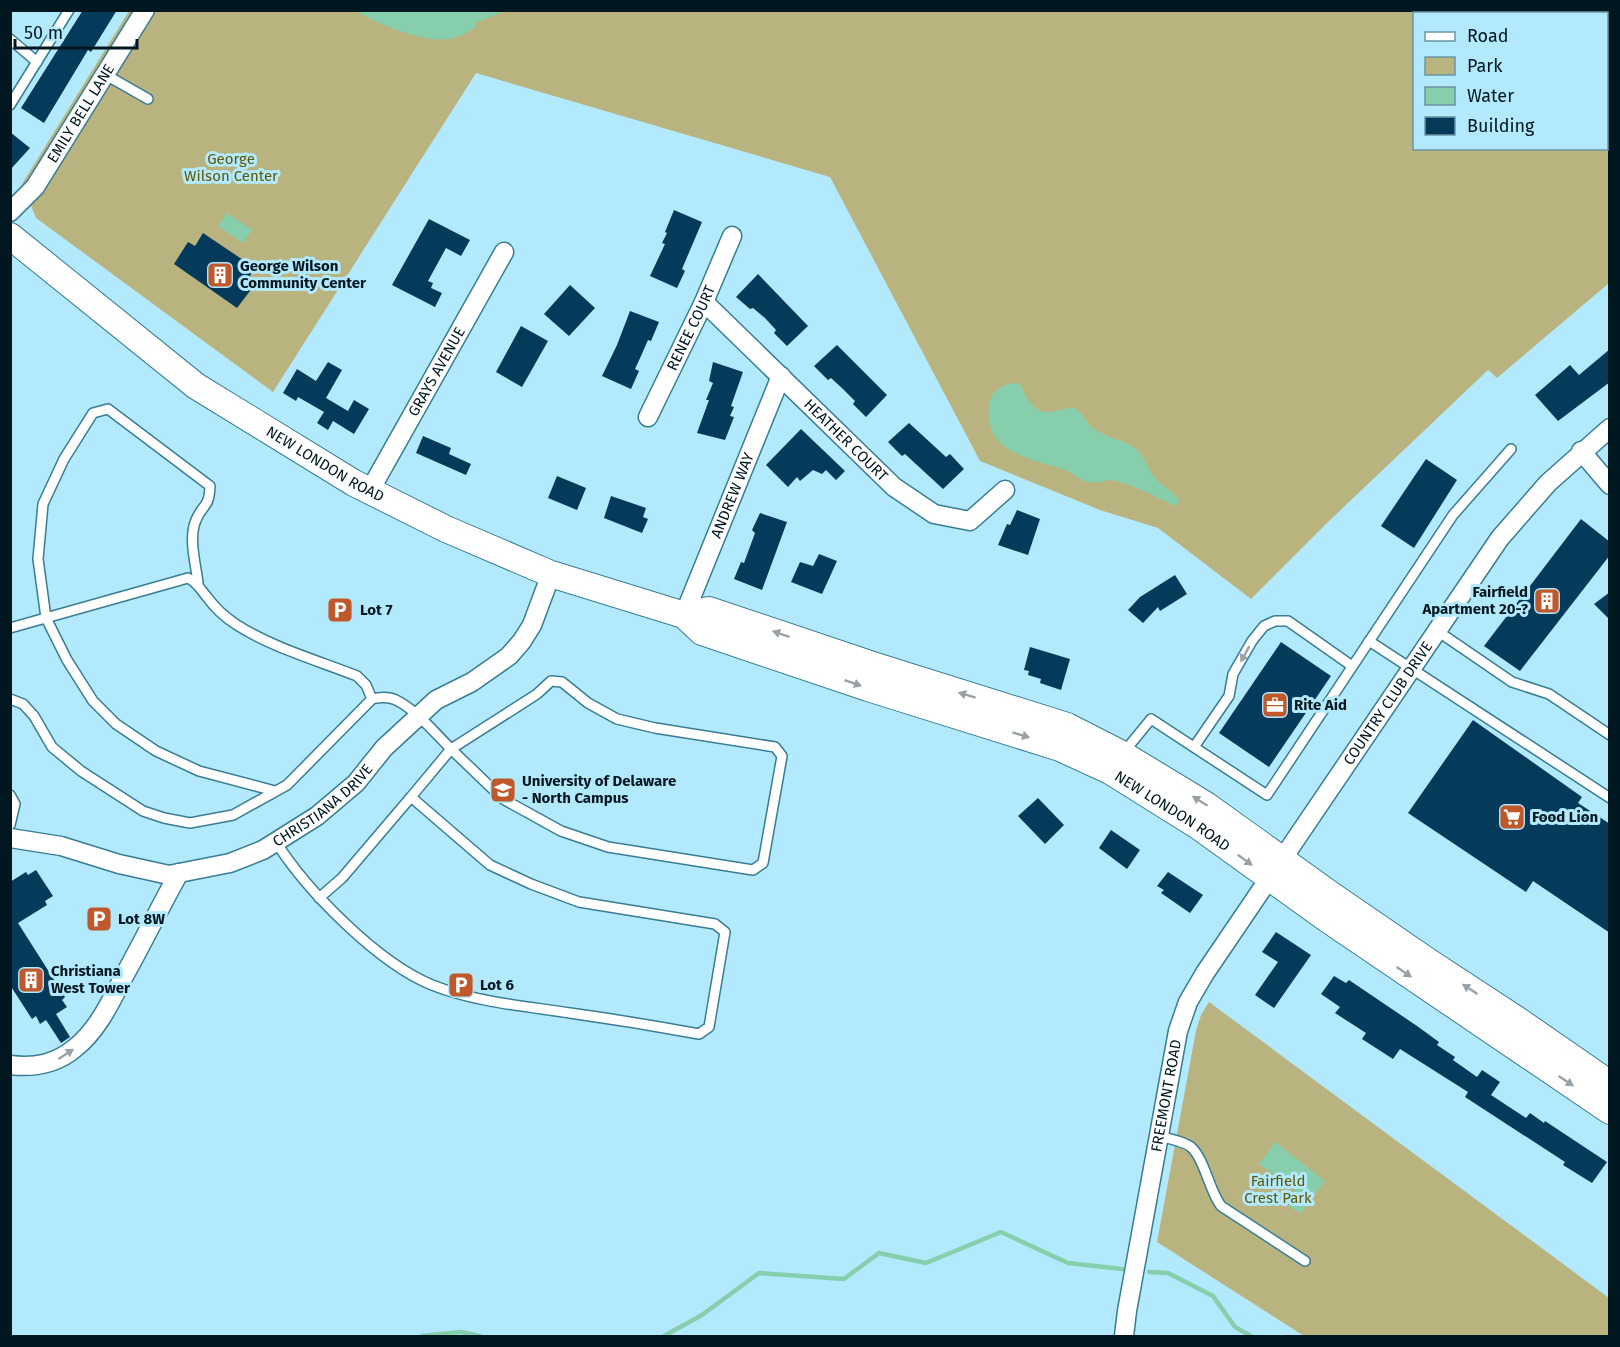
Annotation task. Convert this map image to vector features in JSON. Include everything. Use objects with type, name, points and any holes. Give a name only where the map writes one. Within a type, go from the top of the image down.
[{"type":"main road","name":"NEW LONDON ROAD","points":[[10,237],[196,386],[369,492],[446,530],[551,574],[684,615],[702,632],[1070,752],[1110,771],[1189,820],[1276,869],[1330,894],[1607,1081]]},
{"type":"main road","name":"NEW LONDON ROAD","points":[[684,615],[710,610],[876,666],[1067,726],[1122,754],[1206,805],[1276,869],[1610,1111]]},
{"type":"street","name":"EMILY BELL LANE","points":[[10,212],[35,187],[145,10]]},
{"type":"street","name":"RENEE COURT","points":[[648,417],[704,302],[732,236]]},
{"type":"street","name":"GRAYS AVENUE","points":[[369,492],[504,252]]},
{"type":"street","name":"HEATHER COURT","points":[[704,302],[894,486],[934,514],[970,521],[1005,490]]},
{"type":"street","name":"ANDREW WAY","points":[[684,615],[781,376]]},
{"type":"street","name":"COUNTRY CLUB DRIVE","points":[[1276,869],[1436,630],[1506,531],[1542,489],[1610,428]]},
{"type":"street","points":[[1581,452],[1610,485]]},
{"type":"street","name":"CHRISTIANA DRIVE","points":[[10,838],[61,846],[148,871],[169,874],[230,863],[263,850],[317,816],[356,783],[384,748],[436,700],[472,682],[509,656],[532,625],[551,574]]},
{"type":"street","name":"FREEMONT ROAD","points":[[1124,1336],[1178,1031],[1188,1002],[1276,869]]},
{"type":"street","points":[[10,1065],[28,1067],[45,1065],[58,1060],[75,1049],[90,1033],[121,981],[179,873]]},
{"type":"lane","points":[[10,105],[69,10]]},
{"type":"lane","points":[[10,39],[37,62]]},
{"type":"lane","points":[[106,75],[148,99]]},
{"type":"lane","points":[[198,583],[193,543],[195,521],[210,500],[210,486],[108,409],[93,413],[64,459],[43,504],[38,559],[46,618],[67,660],[93,701],[116,724],[156,751],[200,771],[275,791]]},
{"type":"lane","points":[[1122,754],[1151,719],[1267,795],[1453,514],[1511,449]]},
{"type":"lane","points":[[10,628],[188,578],[198,583],[213,604],[235,624],[253,634],[357,676],[366,685],[372,699]]},
{"type":"lane","points":[[1194,747],[1229,696],[1233,674],[1252,641],[1264,626],[1275,621],[1287,621],[1352,666]]},
{"type":"lane","points":[[1436,630],[1512,682],[1549,694],[1610,735]]},
{"type":"lane","points":[[1369,641],[1610,798]]},
{"type":"lane","points":[[10,699],[23,704],[34,717],[52,747],[81,771],[143,811],[190,823],[233,815],[287,785],[372,699],[384,697],[396,700],[417,716],[452,749],[503,799],[561,831],[608,847],[753,870],[763,863],[782,756],[775,747],[655,728],[617,719],[588,703],[562,682],[551,681],[537,694],[452,749],[342,878],[319,898]]},
{"type":"lane","points":[[10,795],[15,804],[10,825]]},
{"type":"lane","points":[[276,842],[288,861],[319,898],[385,958],[431,984],[495,1002],[615,1019],[699,1034],[709,1027],[725,932],[715,924],[579,902],[531,884],[490,865],[411,796]]},
{"type":"lane","points":[[1160,1136],[1191,1147],[1221,1206],[1305,1261]]},
{"type":"green space","name":"George Wilson Center","points":[[129,11],[1609,11],[1609,283],[1497,378],[1488,370],[1329,521],[1251,599],[1158,528],[1100,510],[980,461],[830,177],[476,73],[273,392],[36,218],[22,184]]},
{"type":"green space","name":"Fairfield Crest Park","points":[[1209,1002],[1609,1298],[1609,1336],[1304,1336],[1157,1242],[1196,1031],[1201,1015]]},
{"type":"water","points":[[355,11],[505,11],[475,23],[475,28],[459,36],[438,39],[401,31]]},
{"type":"water","points":[[227,213],[252,230],[243,243],[218,226]]},
{"type":"water","points":[[1012,383],[1020,384],[1031,403],[1039,410],[1052,412],[1074,408],[1098,431],[1135,448],[1156,479],[1179,501],[1175,506],[1113,480],[1086,481],[1065,470],[1013,452],[994,435],[989,422],[991,397],[1003,386]]},
{"type":"water","points":[[1275,1142],[1325,1181],[1301,1213],[1288,1206],[1295,1189],[1259,1164]]},
{"type":"building","points":[[83,10],[117,10],[91,52],[88,50],[44,123],[21,108]]},
{"type":"building","points":[[10,132],[30,148],[10,170]]},
{"type":"building","points":[[674,210],[702,222],[682,269],[685,271],[677,288],[650,276],[665,244],[662,243]]},
{"type":"building","points":[[429,219],[470,240],[461,256],[446,248],[428,281],[433,283],[431,288],[442,293],[435,307],[392,285]]},
{"type":"building","name":"George Wilson Community Center","points":[[203,233],[255,268],[246,282],[253,287],[237,308],[174,264],[188,242],[195,246]]},
{"type":"building","points":[[758,274],[808,326],[787,346],[774,333],[776,330],[765,318],[736,297]]},
{"type":"building","points":[[570,285],[595,308],[569,336],[544,314]]},
{"type":"building","points":[[630,311],[659,322],[635,369],[639,371],[631,389],[602,376]]},
{"type":"building","points":[[521,326],[548,341],[522,387],[496,372]]},
{"type":"building","points":[[837,345],[887,395],[866,417],[843,389],[831,378],[828,380],[814,366]]},
{"type":"building","points":[[1610,349],[1610,382],[1558,421],[1535,395],[1570,365],[1579,375]]},
{"type":"building","points":[[328,362],[342,370],[326,398],[348,411],[354,400],[369,409],[354,434],[333,421],[328,430],[317,423],[324,412],[298,397],[296,401],[283,393],[297,369],[316,381]]},
{"type":"building","points":[[713,362],[743,372],[731,406],[734,407],[730,416],[734,417],[725,440],[697,433],[713,383],[709,381]]},
{"type":"building","points":[[909,423],[946,457],[950,454],[964,469],[943,489],[905,454],[902,456],[888,442]]},
{"type":"building","points":[[801,429],[845,471],[836,480],[826,470],[822,474],[813,470],[800,481],[797,477],[788,487],[766,465]]},
{"type":"building","points":[[423,436],[451,448],[449,454],[471,464],[466,475],[416,453]]},
{"type":"building","points":[[1426,459],[1457,480],[1414,548],[1381,526]]},
{"type":"building","points":[[557,476],[586,488],[577,510],[548,498]]},
{"type":"building","points":[[611,496],[646,508],[643,517],[648,519],[642,533],[604,518]]},
{"type":"building","points":[[1017,510],[1040,519],[1028,555],[998,545],[1007,524],[1010,525]]},
{"type":"building","points":[[760,513],[787,522],[762,590],[734,579],[741,562],[744,563],[755,533],[752,530]]},
{"type":"building","name":"Fairfield Apartment 20-?","points":[[1581,519],[1610,542],[1610,555],[1520,671],[1484,646]]},
{"type":"building","points":[[819,554],[837,561],[822,594],[791,582],[800,562],[813,566]]},
{"type":"building","points":[[1175,575],[1187,594],[1160,611],[1158,607],[1143,623],[1128,610],[1140,597]]},
{"type":"building","points":[[1610,592],[1610,620],[1594,604]]},
{"type":"building","name":"Rite Aid","points":[[1281,642],[1331,676],[1269,767],[1219,733]]},
{"type":"building","points":[[1030,647],[1070,659],[1061,690],[1040,683],[1041,679],[1028,675],[1029,671],[1024,670]]},
{"type":"building","name":"Food Lion","points":[[1473,720],[1582,797],[1578,803],[1610,824],[1610,933],[1533,881],[1526,892],[1408,813]]},
{"type":"building","points":[[1038,798],[1064,825],[1045,844],[1018,816]]},
{"type":"building","points":[[1111,830],[1140,850],[1127,869],[1099,848]]},
{"type":"building","points":[[36,870],[53,896],[45,901],[47,905],[18,923],[65,997],[62,1000],[67,1007],[56,1014],[70,1037],[61,1043],[46,1020],[40,1024],[36,1016],[32,1019],[10,985],[10,882],[26,872],[28,875]]},
{"type":"building","points":[[1168,872],[1203,895],[1190,913],[1161,893],[1164,890],[1157,886]]},
{"type":"building","points":[[1276,932],[1311,955],[1274,1008],[1255,995],[1278,962],[1262,952]]},
{"type":"building","points":[[1334,976],[1346,983],[1349,980],[1417,1026],[1439,1042],[1437,1045],[1455,1057],[1453,1060],[1477,1077],[1482,1070],[1500,1082],[1491,1095],[1526,1118],[1530,1113],[1544,1123],[1545,1121],[1607,1162],[1592,1183],[1563,1165],[1565,1162],[1465,1097],[1468,1092],[1400,1049],[1393,1059],[1362,1039],[1366,1033],[1335,1013],[1340,1007],[1321,994]]},
{"type":"waterway","points":[[664,1336],[702,1315],[759,1273],[844,1279],[879,1253],[926,1263],[1001,1232],[1068,1263],[1122,1269]]},
{"type":"waterway","points":[[1149,1272],[1168,1273],[1213,1296],[1235,1327],[1251,1336]]},
{"type":"waterway","points":[[422,1336],[461,1332],[480,1336]]},
{"type":"place","name":"George Wilson Community Center","points":[[220,275]]},
{"type":"place","name":"Fairfield Apartment 20-?","points":[[1547,601]]},
{"type":"place","name":"Lot 7","points":[[340,610]]},
{"type":"place","name":"Rite Aid","points":[[1275,705]]},
{"type":"place","name":"University of Delaware - North Campus","points":[[503,790]]},
{"type":"place","name":"Food Lion","points":[[1512,817]]},
{"type":"place","name":"Lot 8W","points":[[99,919]]},
{"type":"place","name":"Christiana West Tower","points":[[31,980]]},
{"type":"place","name":"Lot 6","points":[[461,985]]}]
